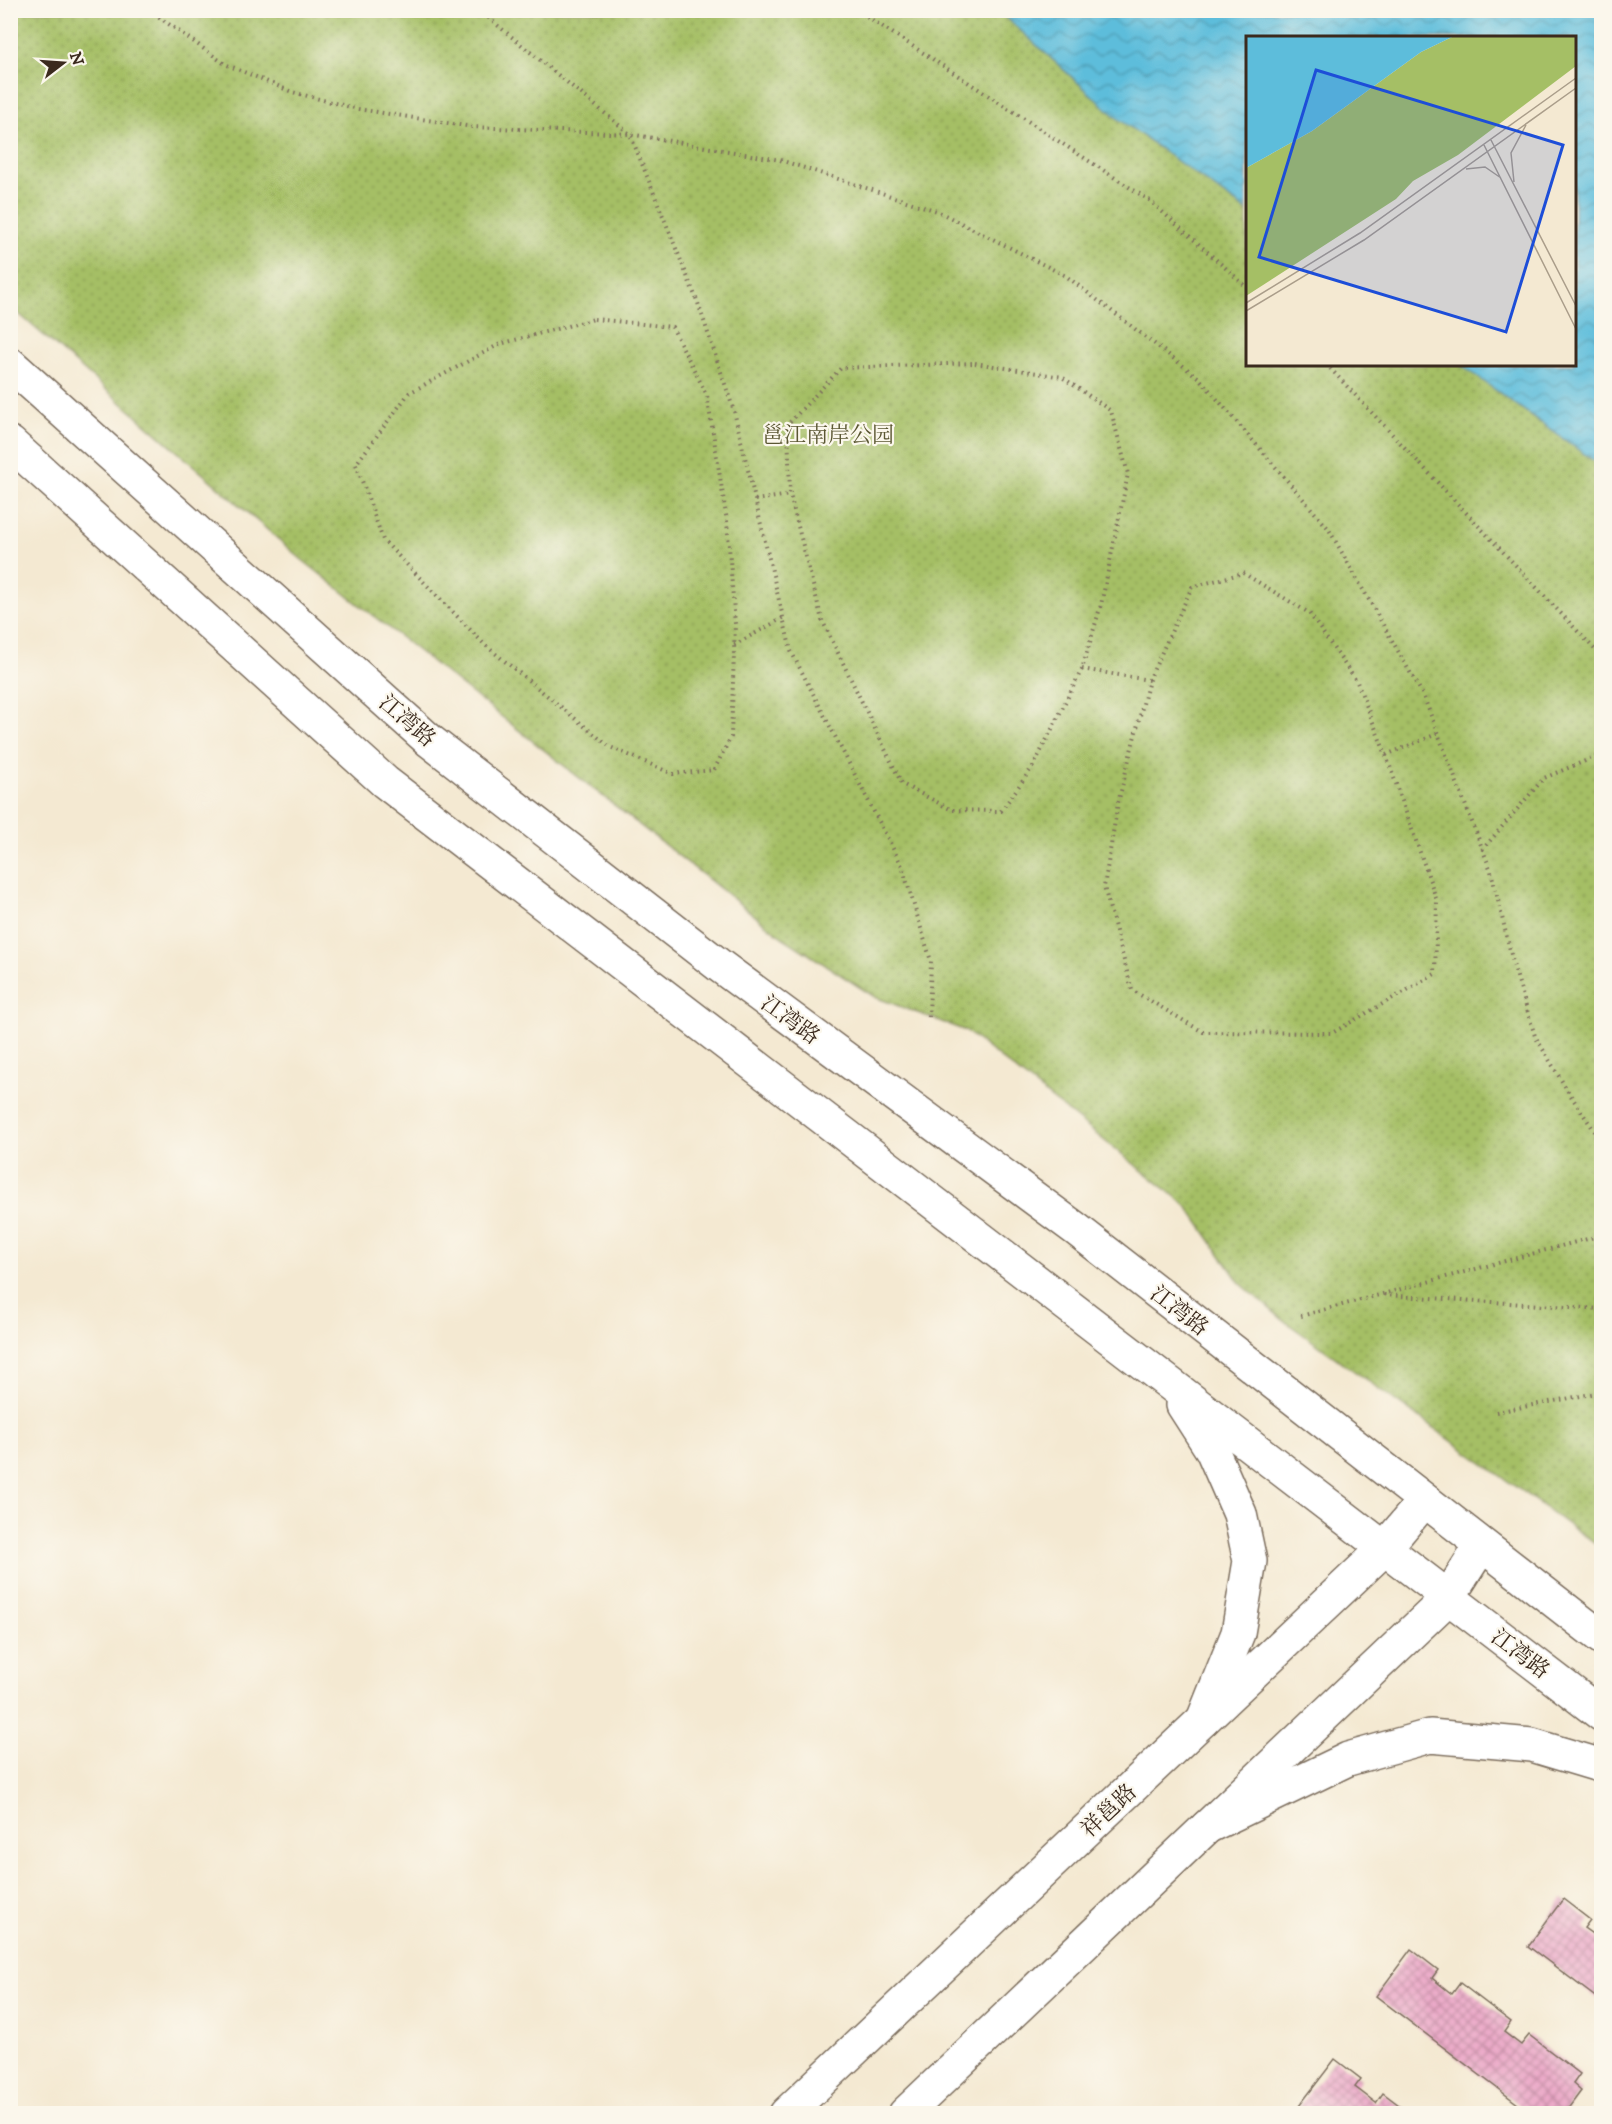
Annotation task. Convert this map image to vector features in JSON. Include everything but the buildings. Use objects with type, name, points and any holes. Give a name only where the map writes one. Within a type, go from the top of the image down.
[{"type":"main road","name":"江湾路","points":[[10,364],[430,741],[720,966],[1076,1229],[1602,1638]]},
{"type":"main road","name":"江湾路","points":[[10,443],[385,782],[1602,1714]]},
{"type":"main road","points":[[1169,1383],[1212,1450],[1240,1514],[1250,1561],[1238,1633],[1203,1720]]},
{"type":"main road","name":"祥邕路","points":[[786,2114],[1384,1549],[1424,1501]]},
{"type":"main road","points":[[905,2114],[1448,1598],[1481,1546]]},
{"type":"main road","points":[[1207,1827],[1348,1759],[1430,1736],[1532,1745],[1602,1766]]},
{"type":"path","points":[[149,10],[225,64],[292,92],[358,109],[472,127],[630,134],[780,160],[937,211],[1066,276],[1199,378],[1329,528],[1423,696],[1491,871],[1514,967],[1535,1036],[1602,1142]]},
{"type":"path","points":[[479,10],[630,134],[698,303],[734,411],[791,651],[902,866],[931,961],[929,1017]]},
{"type":"path","points":[[857,10],[1149,200],[1246,286]]},
{"type":"path","points":[[594,319],[672,327],[707,395],[727,521],[735,624],[734,645],[732,737],[714,770],[674,774],[610,747],[485,645],[383,540],[356,464],[409,393],[500,344],[594,319]]},
{"type":"path","points":[[975,363],[1062,377],[1111,411],[1128,474],[1101,605],[1082,669],[1034,765],[1001,812],[952,810],[902,784],[822,620],[790,495],[788,424],[841,368],[975,363]]},
{"type":"path","points":[[1328,366],[1602,657]]},
{"type":"path","points":[[755,500],[790,495]]},
{"type":"path","points":[[1243,573],[1309,614],[1357,682],[1386,755],[1437,901],[1435,974],[1332,1034],[1203,1032],[1132,990],[1104,887],[1118,803],[1149,680],[1192,587],[1243,573]]},
{"type":"path","points":[[734,645],[783,618]]},
{"type":"path","points":[[1082,669],[1149,680]]},
{"type":"path","points":[[1386,755],[1437,734]]},
{"type":"path","points":[[1482,850],[1544,778],[1602,754]]},
{"type":"path","points":[[1301,1316],[1602,1236]]},
{"type":"path","points":[[1380,1295],[1602,1310]]},
{"type":"path","points":[[1496,1412],[1602,1392]]},
{"type":"green space","name":"邕江南岸公园","points":[[11,11],[999,11],[1116,117],[1246,210],[1246,366],[1462,366],[1601,466],[1601,1548],[1283,1320],[1240,1283],[1187,1206],[966,1031],[875,997],[782,937],[301,559],[11,307]]},
{"type":"water","points":[[999,11],[1601,11],[1601,466],[1462,366],[1576,366],[1576,36],[1246,36],[1246,210],[1116,117]]}]
